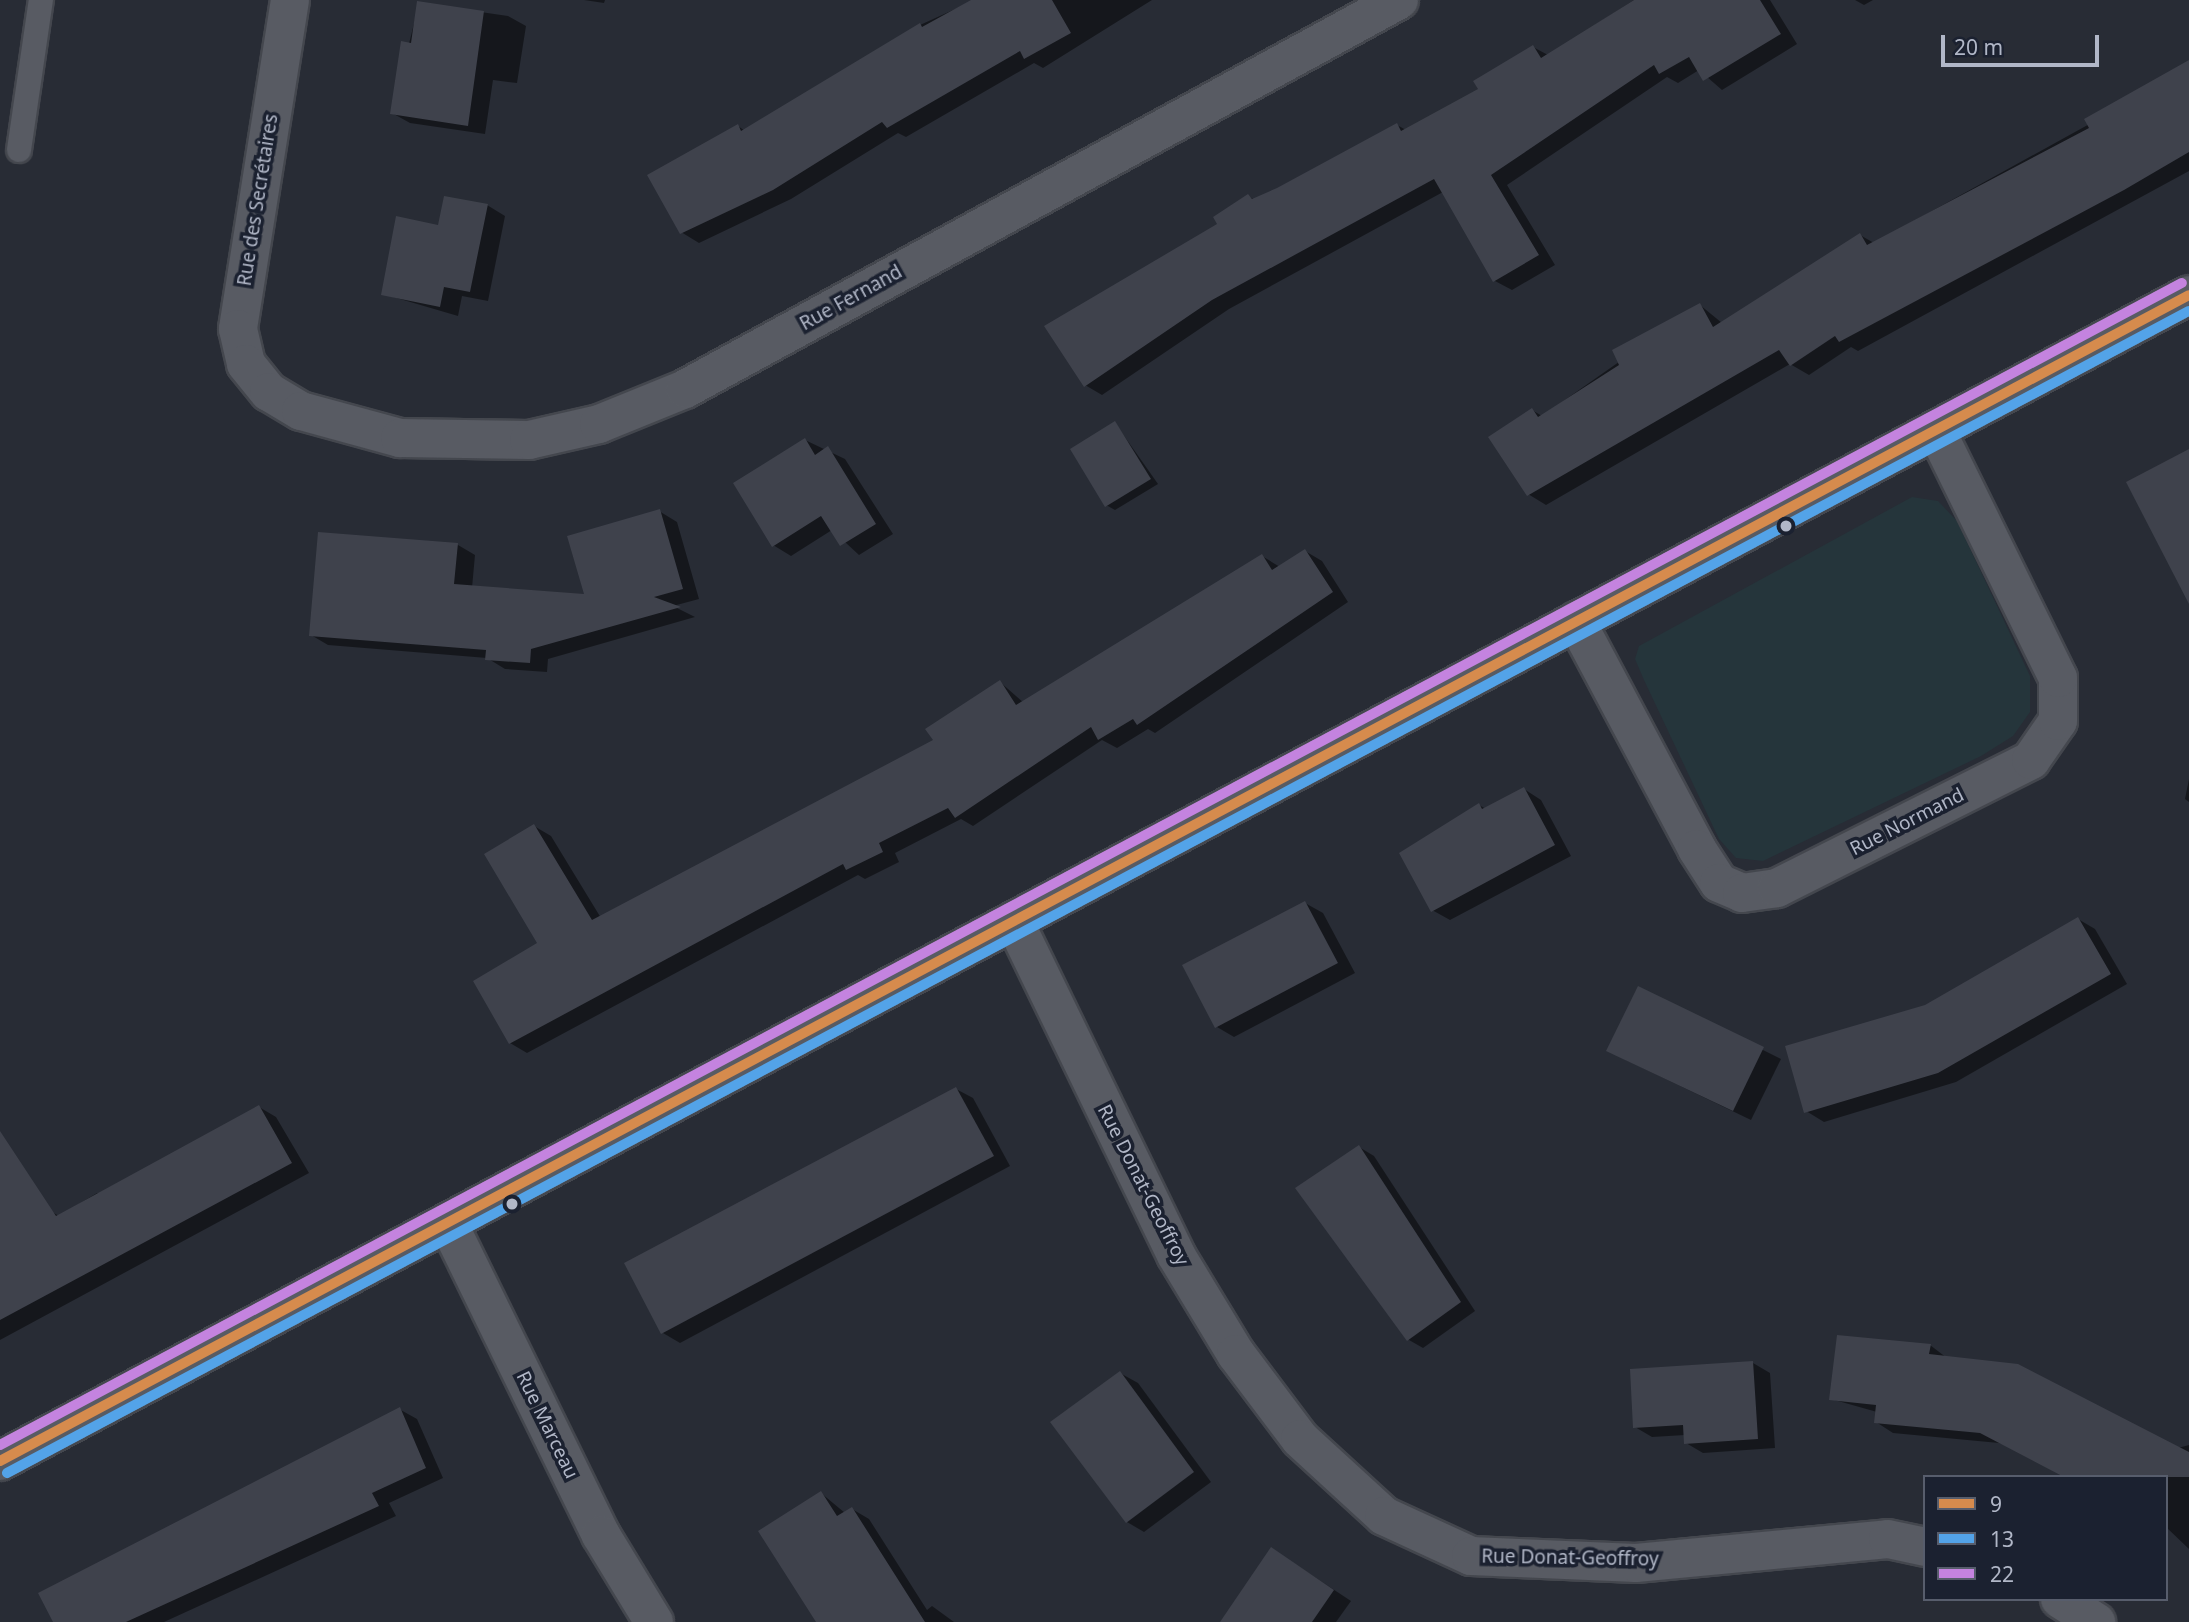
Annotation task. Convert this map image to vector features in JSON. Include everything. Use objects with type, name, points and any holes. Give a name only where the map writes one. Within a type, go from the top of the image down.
[{"type":"street","name":"Rue des Secrétaires","points":[[269,392],[246,364],[238,329],[290,0]]},
{"type":"street","name":"Rue Fernand","points":[[269,392],[301,411],[400,438],[529,440],[599,424],[685,389],[1399,0]]},
{"type":"street","points":[[0,1461],[2189,296]]},
{"type":"street","name":"Rue Normand","points":[[1576,621],[1697,849],[1720,883],[1742,894],[1777,888],[2031,760],[2057,721],[2058,678],[1936,430]]},
{"type":"street","name":"Rue Donat-Geoffroy","points":[[1014,921],[1176,1255],[1236,1354],[1300,1439],[1384,1516],[1471,1556],[1636,1563],[1888,1539],[1923,1547]]},
{"type":"street","name":"Rue Marceau","points":[[448,1223],[601,1535],[654,1622]]},
{"type":"street","points":[[2063,1601],[2096,1622]]},
{"type":"lane","points":[[19,150],[41,0]]},
{"type":"shaded area","points":[[1912,497],[1938,501],[1957,521],[2030,676],[2030,712],[2013,736],[1981,756],[1763,861],[1736,858],[1719,839],[1644,680],[1635,659],[1639,646]]},
{"type":"building","points":[[971,0],[1052,0],[1071,33],[1024,59],[1020,51],[887,128],[882,122],[773,190],[680,234],[647,175],[738,124],[741,131],[920,23],[922,27]]},
{"type":"building","points":[[1634,0],[1760,0],[1781,34],[1703,81],[1689,57],[1659,74],[1654,65],[1491,175],[1539,255],[1493,282],[1434,179],[1212,300],[1084,387],[1044,326],[1217,224],[1213,217],[1248,194],[1252,199],[1277,188],[1397,123],[1401,131],[1478,89],[1473,81],[1533,45],[1541,58]]},
{"type":"building","points":[[417,1],[484,11],[468,126],[390,114],[401,41],[411,43]]},
{"type":"building","points":[[2189,60],[2189,152],[2124,190],[1839,342],[1835,336],[1790,366],[1779,350],[1527,496],[1488,437],[1532,408],[1538,417],[1619,365],[1612,350],[1700,303],[1713,327],[1860,233],[1867,245],[2089,128],[2084,119]]},
{"type":"building","points":[[444,196],[488,204],[470,292],[444,287],[440,307],[381,295],[396,216],[438,225]]},
{"type":"building","points":[[1115,421],[1151,479],[1105,507],[1070,449]]},
{"type":"building","points":[[805,438],[815,455],[828,446],[876,524],[840,546],[821,516],[772,547],[733,483]]},
{"type":"building","points":[[2189,449],[2189,604],[2126,482]]},
{"type":"building","points":[[660,509],[683,589],[654,597],[681,607],[531,649],[530,663],[485,660],[486,650],[309,636],[318,532],[458,543],[454,584],[584,594],[567,536]]},
{"type":"building","points":[[1305,549],[1333,592],[1137,725],[1133,719],[1098,740],[1091,727],[955,818],[948,808],[879,843],[883,852],[846,870],[843,864],[509,1044],[473,981],[537,943],[484,854],[534,824],[592,920],[933,740],[925,729],[1000,680],[1016,705],[1262,554],[1272,570]]},
{"type":"building","points":[[1524,787],[1555,845],[1431,912],[1399,853],[1479,803],[1482,809]]},
{"type":"building","points":[[1305,901],[1338,963],[1215,1028],[1182,965]]},
{"type":"building","points":[[2078,917],[2111,974],[1938,1073],[1804,1113],[1785,1046],[1925,1005]]},
{"type":"building","points":[[1638,986],[1764,1047],[1733,1111],[1606,1051]]},
{"type":"building","points":[[956,1087],[994,1156],[661,1334],[624,1263]]},
{"type":"building","points":[[259,1105],[292,1163],[0,1320],[0,1131],[56,1216]]},
{"type":"building","points":[[1359,1145],[1461,1302],[1407,1341],[1295,1188]]},
{"type":"building","points":[[1837,1335],[1931,1344],[1929,1354],[2018,1364],[2189,1452],[2189,1477],[2060,1475],[1980,1433],[1874,1423],[1876,1405],[1829,1400]]},
{"type":"building","points":[[1753,1361],[1758,1439],[1684,1444],[1683,1425],[1633,1428],[1630,1369]]},
{"type":"building","points":[[1120,1371],[1194,1472],[1126,1523],[1050,1422]]},
{"type":"building","points":[[400,1407],[426,1468],[372,1493],[379,1506],[126,1622],[53,1622],[38,1593]]},
{"type":"building","points":[[821,1491],[837,1516],[852,1507],[925,1622],[816,1622],[758,1531]]},
{"type":"building","points":[[1271,1547],[1334,1590],[1312,1622],[1220,1622]]},
{"type":"transit line","name":"22","points":[[0,1445],[2182,283]]},
{"type":"transit line","name":"9","points":[[0,1461],[2189,295]]},
{"type":"transit line","name":"13","points":[[7,1473],[2189,311]]}]
